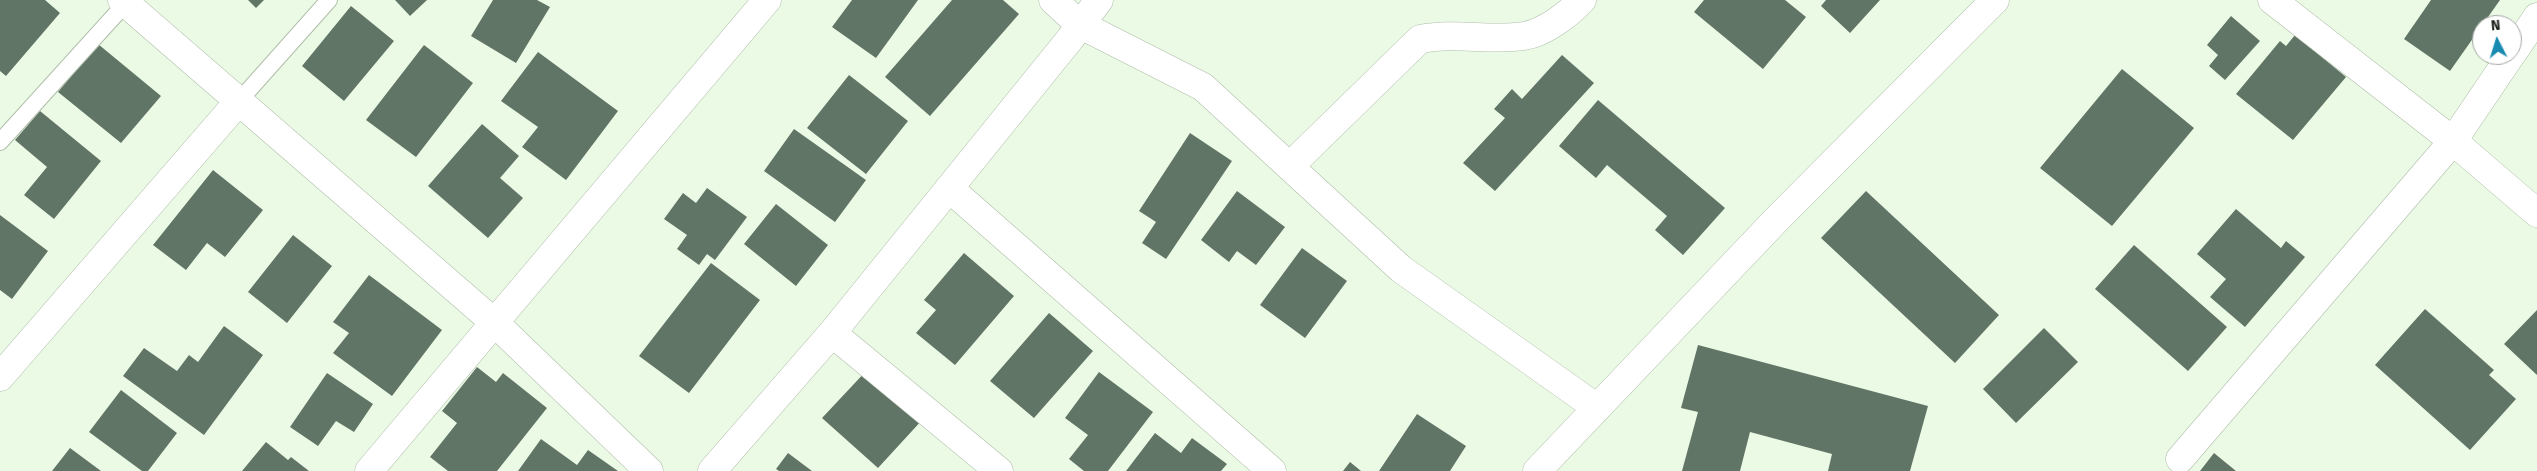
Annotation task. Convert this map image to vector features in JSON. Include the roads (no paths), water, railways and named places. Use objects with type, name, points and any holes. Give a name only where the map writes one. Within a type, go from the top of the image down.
[{"type":"street","points":[[368,471],[767,0]]},
{"type":"street","points":[[1053,0],[1079,24],[1203,87],[1401,269],[1597,408]]},
{"type":"street","points":[[712,471],[832,333],[1070,39],[1079,24],[1099,0]]},
{"type":"street","points":[[1290,166],[1420,39],[1444,35],[1526,36],[1567,16],[1582,0]]},
{"type":"street","points":[[1537,471],[1777,219],[1995,0]]},
{"type":"street","points":[[2272,0],[2453,141],[2537,213]]},
{"type":"street","points":[[124,2],[495,322],[649,471]]},
{"type":"street","points":[[2522,39],[2537,17]]},
{"type":"street","points":[[2180,459],[2453,141],[2505,65]]},
{"type":"street","points":[[0,378],[239,101]]},
{"type":"street","points":[[949,188],[1272,471]]},
{"type":"street","points":[[832,333],[999,471]]},
{"type":"lane","points":[[239,101],[329,0]]},
{"type":"lane","points":[[0,142],[124,2]]}]
